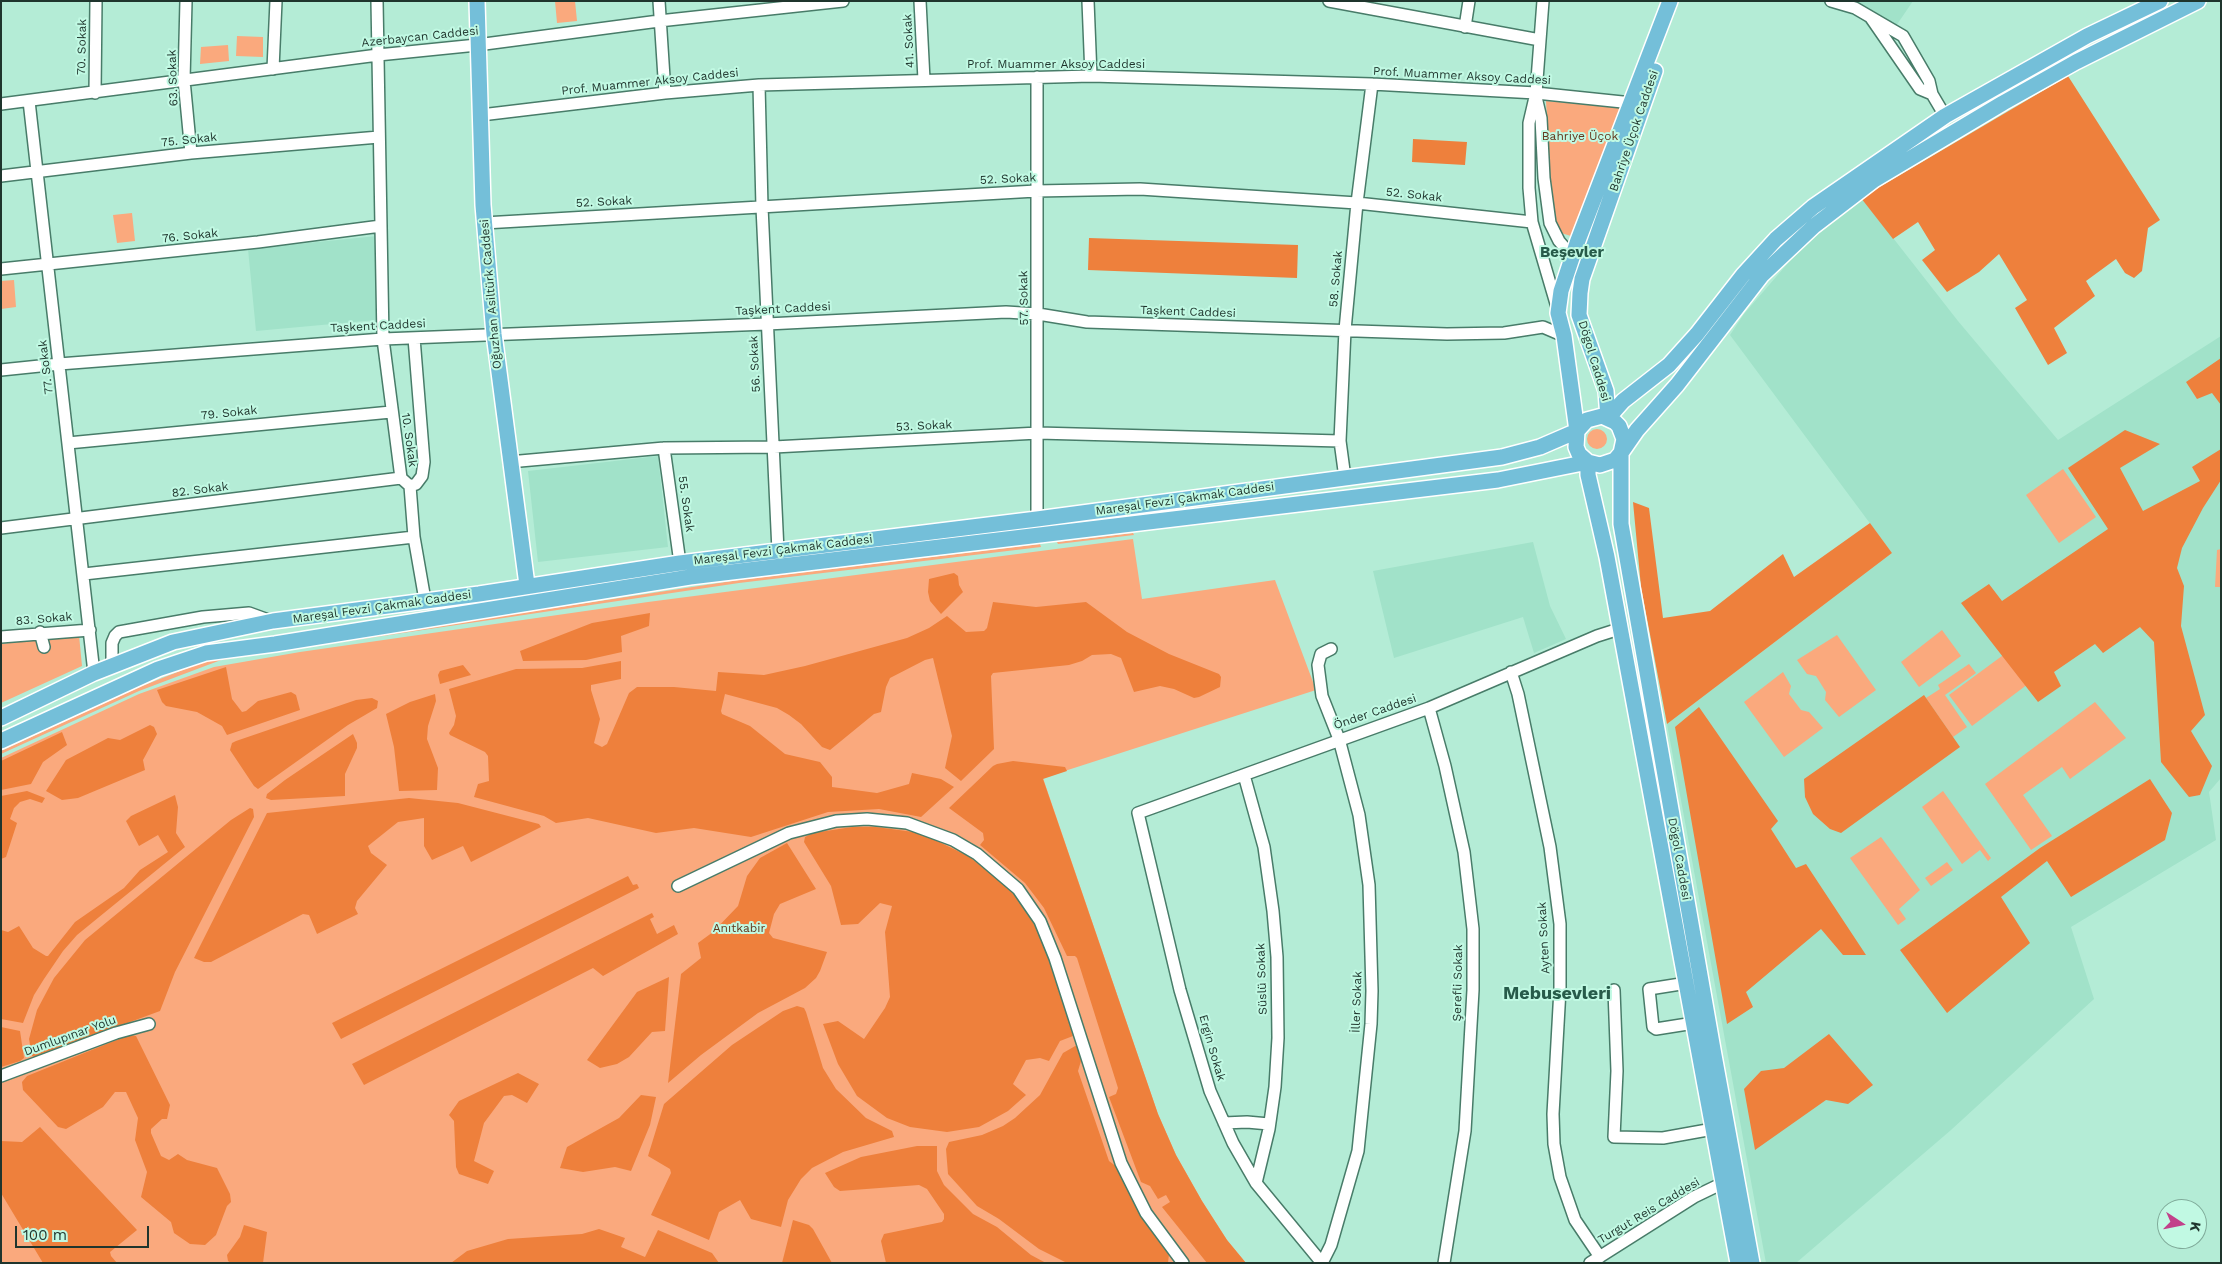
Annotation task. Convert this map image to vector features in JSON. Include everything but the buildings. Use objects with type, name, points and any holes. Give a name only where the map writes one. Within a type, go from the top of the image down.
[{"type":"main road","name":"Oğuzhan Asiltürk Caddesi","points":[[477,1],[484,223],[494,334],[509,462],[527,585]]},
{"type":"main road","name":"Bahriye Üçok Caddesi","points":[[1573,256],[1670,1]]},
{"type":"main road","name":"Bahriye Üçok Caddesi","points":[[1588,262],[1679,1]]},
{"type":"main road","points":[[1608,418],[1623,401],[1658,375],[1680,353],[1743,275],[1795,221],[1836,190],[1945,116],[2079,41],[2160,1]]},
{"type":"main road","points":[[1621,453],[1624,439],[1622,432],[1615,422],[1608,418],[1594,417],[1581,425],[1577,431],[1576,447],[1579,454],[1588,462],[1600,465],[1608,464],[1621,453],[1637,430],[1677,385],[1762,275],[1814,226],[1874,180],[2002,103],[2076,62],[2198,1]]},
{"type":"main road","points":[[1573,256],[1588,262]]},
{"type":"main road","name":"Dögol Caddesi","points":[[1573,256],[1564,280],[1558,313],[1564,336],[1577,431]]},
{"type":"main road","name":"Dögol Caddesi","points":[[1588,262],[1580,286],[1580,315],[1606,391],[1608,418]]},
{"type":"main road","name":"Mareşal Fevzi Çakmak Caddesi","points":[[1,718],[94,673],[173,642],[273,622],[680,563],[1037,519],[1502,458],[1540,447],[1577,431]]},
{"type":"main road","name":"Dögol Caddesi","points":[[1621,453],[1621,524],[1752,1263]]},
{"type":"main road","name":"Dögol Caddesi","points":[[1588,462],[1588,475],[1607,557],[1738,1263]]},
{"type":"main road","name":"Mareşal Fevzi Çakmak Caddesi","points":[[1,741],[158,669],[206,653],[275,644],[690,577],[1488,481],[1588,462]]},
{"type":"street","name":"70. Sokak","points":[[95,93],[96,1]]},
{"type":"street","name":"63. Sokak","points":[[186,1],[184,80],[191,153]]},
{"type":"street","points":[[273,69],[276,1]]},
{"type":"street","name":"10. Sokak","points":[[377,1],[383,339],[391,412],[425,600]]},
{"type":"street","points":[[659,1],[665,93]]},
{"type":"street","name":"Azerbaycan Caddesi","points":[[1,104],[378,55],[477,46],[659,21],[843,1]]},
{"type":"street","name":"41. Sokak","points":[[920,1],[924,80]]},
{"type":"street","points":[[1088,1],[1092,76]]},
{"type":"street","points":[[1329,1],[1377,5],[1465,27],[1540,40]]},
{"type":"street","points":[[1465,27],[1469,1]]},
{"type":"street","points":[[1543,1],[1536,93],[1541,118],[1544,178],[1550,223],[1559,241],[1573,256]]},
{"type":"street","points":[[1831,1],[1855,8],[1904,36],[1929,81],[1932,94],[1945,116]]},
{"type":"street","points":[[1870,17],[1920,89],[1932,94]]},
{"type":"street","points":[[1891,49],[1904,36]]},
{"type":"street","name":"Prof. Muammer Aksoy Caddesi","points":[[481,114],[665,93],[759,85],[1092,76],[1372,84],[1536,93],[1632,102]]},
{"type":"street","name":"57. Sokak","points":[[1037,77],[1037,519]]},
{"type":"street","name":"58. Sokak","points":[[1344,478],[1340,441],[1345,330],[1357,203],[1372,84]]},
{"type":"street","name":"56. Sokak","points":[[759,85],[762,207],[778,551]]},
{"type":"street","name":"Dögol Caddesi","points":[[1536,93],[1529,123],[1528,156],[1532,222],[1558,313]]},
{"type":"street","name":"77. Sokak","points":[[29,101],[94,673]]},
{"type":"street","name":"75. Sokak","points":[[1,176],[191,153],[379,137]]},
{"type":"street","name":"52. Sokak","points":[[484,223],[1036,191],[1140,189],[1357,203],[1532,222]]},
{"type":"street","name":"76. Sokak","points":[[1,269],[249,243],[381,226]]},
{"type":"street","name":"Taşkent Caddesi","points":[[1,370],[383,339],[767,324],[1006,312],[1038,314],[1087,322],[1345,330],[1504,333],[1542,327],[1564,336]]},
{"type":"street","points":[[405,482],[416,484],[422,476],[424,462],[414,338]]},
{"type":"street","name":"79. Sokak","points":[[68,443],[391,412]]},
{"type":"street","name":"53. Sokak","points":[[509,462],[664,448],[774,448],[1038,433],[1340,441]]},
{"type":"street","name":"55. Sokak","points":[[664,448],[680,563]]},
{"type":"street","name":"82. Sokak","points":[[1,528],[405,482]]},
{"type":"street","points":[[84,574],[414,537]]},
{"type":"street","points":[[112,666],[112,643],[119,632],[203,618],[249,613],[273,622]]},
{"type":"street","name":"Önder Caddesi","points":[[1138,813],[1338,739],[1429,708],[1511,672],[1619,629]]},
{"type":"street","name":"83. Sokak","points":[[1,637],[40,632],[90,630]]},
{"type":"street","points":[[40,632],[44,647]]},
{"type":"street","name":"İller Sokak","points":[[1322,1263],[1331,1245],[1358,1151],[1371,1024],[1372,991],[1369,885],[1359,815],[1338,739],[1322,696],[1318,665],[1321,654],[1331,649]]},
{"type":"street","name":"Ayten Sokak","points":[[1511,672],[1518,694],[1550,847],[1560,924],[1560,989],[1553,1114],[1554,1144],[1560,1177],[1575,1220],[1595,1260]]},
{"type":"street","name":"Şerefli Sokak","points":[[1429,708],[1445,766],[1464,852],[1473,929],[1473,990],[1464,1130],[1444,1263]]},
{"type":"street","name":"Süslü Sokak","points":[[1244,775],[1264,847],[1274,921],[1278,1038],[1275,1087],[1256,1183]]},
{"type":"street","name":"Ergin Sokak","points":[[1138,813],[1180,990],[1210,1090],[1232,1143],[1256,1183],[1322,1263]]},
{"type":"street","points":[[678,886],[789,833],[836,820],[867,819],[908,823],[953,840],[977,854],[1007,878],[1028,901],[1040,921],[1056,958],[1120,1163],[1146,1213],[1182,1263]]},
{"type":"street","points":[[1687,983],[1649,989],[1653,1027],[1656,1029],[1694,1023]]},
{"type":"street","points":[[1614,990],[1617,1070],[1614,1137],[1663,1138],[1713,1129]]},
{"type":"street","name":"Dumlupınar Yolu","points":[[1,1076],[107,1036],[149,1024]]},
{"type":"street","points":[[1224,1123],[1247,1122],[1269,1124]]},
{"type":"street","name":"Turgut Reis Caddesi","points":[[1595,1260],[1694,1197],[1723,1183]]},
{"type":"shaded area","points":[[1844,1],[1913,1],[1883,45],[1862,19]]},
{"type":"shaded area","points":[[1861,197],[1958,321],[2058,440],[2221,336],[2221,778],[2209,792],[2216,840],[2071,927],[2094,999],[1951,1130],[1796,1263],[1766,1263],[1667,724],[1892,553],[1730,335],[1744,314],[1814,233]]},
{"type":"shaded area","points":[[377,236],[376,320],[256,331],[248,249]]},
{"type":"shaded area","points":[[658,456],[668,547],[538,562],[528,471]]},
{"type":"shaded area","points":[[1533,542],[1550,606],[1566,639],[1534,653],[1523,617],[1394,658],[1373,571]]},
{"type":"green space","points":[[555,1],[575,1],[577,21],[557,23]]},
{"type":"green space","points":[[237,36],[263,37],[263,57],[236,56]]},
{"type":"green space","points":[[228,45],[229,61],[200,64],[201,47]]},
{"type":"green space","points":[[2068,76],[2160,220],[2148,228],[2142,271],[2134,278],[2125,273],[2116,259],[2086,281],[2095,296],[2054,328],[2067,353],[2048,365],[2015,308],[2027,300],[1999,254],[1979,272],[1947,292],[1922,260],[1935,250],[1918,222],[1893,239],[1861,198]]},
{"type":"green space","name":"Bahriye Üçok","points":[[1546,101],[1624,108],[1579,230],[1571,236],[1561,233],[1556,228],[1552,210]]},
{"type":"green space","points":[[1413,139],[1467,142],[1465,165],[1412,162]]},
{"type":"green space","points":[[132,213],[135,241],[117,243],[113,215]]},
{"type":"green space","points":[[1089,238],[1298,245],[1297,278],[1088,270]]},
{"type":"green space","points":[[14,280],[16,307],[1,309],[1,281]]},
{"type":"green space","points":[[2221,358],[2221,405],[2212,393],[2197,399],[2186,382]]},
{"type":"green space","points":[[1593,429],[1601,429],[1607,435],[1607,443],[1601,449],[1593,449],[1587,443],[1587,435]]},
{"type":"green space","points":[[2125,430],[2160,444],[2120,468],[2143,511],[2200,481],[2192,467],[2221,449],[2221,480],[2203,508],[2182,548],[2177,568],[2184,586],[2181,626],[2205,715],[2191,731],[2212,766],[2200,795],[2189,797],[2161,762],[2154,642],[2140,627],[2103,653],[2095,644],[2054,672],[2061,686],[2038,702],[1961,603],[1989,584],[2002,601],[2108,529],[2068,468]]},
{"type":"green space","points":[[2063,469],[2096,517],[2059,543],[2026,495]]},
{"type":"green space","points":[[1633,502],[1649,508],[1663,618],[1710,611],[1783,554],[1794,577],[1870,523],[1892,553],[1667,724],[1641,587]]},
{"type":"green space","points":[[1133,533],[1134,535],[1058,544],[1057,542]]},
{"type":"green space","name":"Anıtkabir","points":[[1133,539],[1142,599],[1275,580],[1316,690],[1043,778],[1158,1114],[1176,1155],[1202,1201],[1227,1240],[1246,1263],[1,1263],[1,758],[139,694],[214,667],[300,652],[648,602]]},
{"type":"green space","points":[[1040,544],[1041,547],[739,583],[221,660],[139,691],[1,754],[1,751],[137,688],[208,660],[739,580]]},
{"type":"green space","points":[[2221,549],[2221,587],[2215,587],[2217,550]]},
{"type":"green space","points":[[954,573],[958,576],[959,585],[963,592],[941,614],[930,601],[928,592],[929,579]]},
{"type":"green space","points":[[993,602],[1036,607],[1086,602],[1127,632],[1169,654],[1219,674],[1221,677],[1220,687],[1194,698],[1174,689],[1160,686],[1134,692],[1121,658],[1111,654],[1092,655],[1082,661],[1069,665],[993,673],[991,676],[994,749],[961,781],[945,768],[952,736],[933,658],[925,660],[890,678],[886,687],[881,712],[874,714],[830,750],[822,747],[801,724],[777,708],[725,694],[722,714],[750,726],[785,754],[820,762],[832,777],[832,787],[877,793],[909,784],[912,773],[941,779],[954,787],[921,817],[879,809],[828,812],[751,837],[694,828],[656,833],[588,818],[556,823],[544,816],[474,797],[478,784],[489,781],[488,756],[485,752],[449,733],[454,725],[456,716],[449,689],[516,669],[582,668],[621,661],[621,679],[591,685],[600,719],[594,743],[602,747],[607,744],[629,693],[637,687],[674,687],[716,691],[718,672],[764,675],[805,666],[907,638],[929,628],[947,616],[966,632],[984,631],[987,628]]},
{"type":"green space","points":[[650,613],[649,626],[621,636],[622,652],[586,660],[523,661],[520,651],[592,623]]},
{"type":"green space","points":[[1942,630],[1961,656],[1919,687],[1901,662]]},
{"type":"green space","points":[[79,635],[82,666],[1,703],[1,644]]},
{"type":"green space","points":[[1837,635],[1876,690],[1839,717],[1825,700],[1826,692],[1816,676],[1807,674],[1797,660]]},
{"type":"green space","points":[[2006,653],[2028,684],[1972,726],[1949,695]]},
{"type":"green space","points":[[1969,664],[1976,673],[1945,695],[1967,727],[1953,737],[1926,698],[1940,689],[1938,685]]},
{"type":"green space","points":[[463,665],[471,675],[440,684],[438,675],[440,671]]},
{"type":"green space","points":[[226,667],[232,699],[242,712],[258,701],[291,692],[296,695],[300,710],[227,735],[222,726],[197,712],[166,706],[162,702],[157,690]]},
{"type":"green space","points":[[1783,672],[1791,686],[1789,694],[1801,710],[1809,712],[1823,728],[1784,757],[1744,702]]},
{"type":"green space","points":[[435,694],[436,701],[428,726],[427,739],[438,768],[437,790],[399,791],[394,747],[386,714],[410,702]]},
{"type":"green space","points":[[1924,695],[1960,747],[1841,833],[1830,829],[1813,814],[1805,797],[1804,779]]},
{"type":"green space","points":[[372,698],[378,701],[377,708],[348,725],[258,789],[230,750],[232,743],[236,741],[356,700]]},
{"type":"green space","points":[[2095,702],[2126,738],[2070,779],[2062,767],[2023,795],[2052,836],[2031,850],[1985,784]]},
{"type":"green space","points":[[1699,707],[1778,821],[1771,829],[1796,868],[1806,864],[1866,955],[1843,955],[1821,929],[1746,992],[1753,1007],[1727,1024],[1675,727]]},
{"type":"green space","points":[[150,725],[154,727],[157,734],[143,760],[145,770],[78,798],[62,800],[46,791],[66,760],[108,738],[120,740]]},
{"type":"green space","points":[[62,732],[67,745],[43,762],[31,784],[1,790],[1,761]]},
{"type":"green space","points":[[353,734],[357,748],[345,774],[345,796],[271,800],[266,798],[267,794],[285,780]]},
{"type":"green space","points":[[1013,761],[1065,767],[1067,771],[1043,779],[1158,1114],[1176,1155],[1202,1201],[1227,1240],[1246,1263],[1207,1263],[1162,1207],[1170,1202],[1166,1195],[1158,1199],[1150,1186],[1141,1182],[1109,1097],[1116,1094],[1118,1088],[1077,958],[1075,956],[1067,956],[1044,908],[1025,883],[980,845],[984,840],[983,833],[949,808],[993,766]]},
{"type":"green space","points":[[2150,779],[2172,813],[2165,840],[2071,897],[2047,861],[2001,897],[2030,943],[1947,1013],[1900,950],[2040,848]]},
{"type":"green space","points":[[27,791],[45,798],[42,803],[30,799],[20,802],[14,808],[10,819],[17,823],[6,857],[1,859],[1,796]]},
{"type":"green space","points":[[1943,791],[1991,858],[1988,861],[1980,850],[1962,864],[1922,807]]},
{"type":"green space","points":[[175,795],[178,807],[176,833],[185,847],[77,935],[63,951],[34,995],[23,1023],[1,1019],[1,930],[8,932],[19,926],[33,948],[48,956],[75,922],[124,888],[140,870],[168,852],[158,835],[139,846],[126,821],[131,816]]},
{"type":"green space","points":[[409,798],[458,803],[539,824],[541,827],[471,862],[463,846],[432,860],[424,846],[424,818],[398,822],[368,846],[371,853],[387,865],[357,901],[355,908],[358,914],[317,934],[309,915],[303,914],[211,962],[204,962],[194,958],[267,813]]},
{"type":"green space","points":[[250,808],[253,809],[254,817],[175,972],[160,1011],[35,1057],[32,1056],[29,1039],[37,1010],[54,978],[85,940],[231,820]]},
{"type":"green space","points":[[852,827],[876,827],[914,832],[968,856],[1009,889],[1023,905],[1040,935],[1073,1036],[1060,1041],[1049,1061],[1040,1058],[1026,1060],[1013,1084],[1026,1095],[1008,1111],[979,1127],[947,1132],[910,1127],[887,1118],[857,1096],[838,1064],[823,1024],[838,1021],[864,1039],[885,1008],[890,997],[885,932],[892,906],[880,903],[858,924],[841,925],[831,886],[804,842],[805,837],[813,833]]},
{"type":"green space","points":[[1881,837],[1920,890],[1899,909],[1906,919],[1898,925],[1850,858]]},
{"type":"green space","points":[[787,843],[816,889],[780,904],[774,914],[769,933],[773,938],[827,952],[820,971],[816,978],[805,988],[758,1013],[701,1055],[668,1083],[681,974],[701,958],[698,943],[713,932],[738,906],[747,876],[760,858]]},
{"type":"green space","points":[[1947,862],[1953,870],[1931,886],[1925,878]]},
{"type":"green space","points":[[628,876],[633,885],[637,884],[639,888],[341,1039],[332,1023]]},
{"type":"green space","points":[[652,913],[654,917],[650,919],[657,934],[674,925],[678,934],[603,976],[593,968],[364,1085],[352,1064]]},
{"type":"green space","points":[[669,977],[665,1031],[652,1032],[629,1057],[617,1064],[600,1068],[587,1060],[637,992]]},
{"type":"green space","points":[[797,1006],[804,1008],[806,1012],[823,1068],[836,1089],[866,1118],[892,1131],[894,1137],[843,1152],[812,1168],[801,1179],[788,1200],[781,1227],[751,1219],[740,1200],[719,1212],[709,1240],[651,1215],[671,1173],[670,1169],[648,1156],[664,1104],[732,1045],[783,1011]]},
{"type":"green space","points":[[1,1027],[20,1031],[24,1058],[1,1067]]},
{"type":"green space","points":[[1829,1034],[1873,1085],[1848,1104],[1826,1100],[1755,1150],[1744,1089],[1761,1071],[1784,1068]]},
{"type":"green space","points":[[129,1035],[136,1036],[170,1105],[167,1119],[162,1119],[151,1129],[161,1156],[169,1160],[178,1154],[187,1160],[217,1168],[230,1194],[231,1202],[227,1206],[216,1235],[205,1245],[190,1244],[174,1233],[171,1222],[141,1197],[147,1172],[135,1140],[138,1118],[126,1092],[115,1092],[103,1107],[66,1129],[58,1127],[23,1090],[22,1082],[27,1076]]},
{"type":"green space","points":[[1077,1045],[1081,1061],[1078,1071],[1109,1161],[1117,1167],[1144,1220],[1169,1254],[1168,1263],[1067,1263],[1039,1249],[999,1219],[977,1206],[948,1174],[946,1149],[949,1142],[982,1135],[1003,1126],[1015,1118],[1040,1095],[1063,1053]]},
{"type":"green space","points":[[518,1073],[539,1084],[527,1103],[512,1095],[504,1096],[484,1123],[474,1161],[494,1171],[488,1184],[459,1174],[456,1167],[454,1121],[449,1115],[459,1101]]},
{"type":"green space","points":[[641,1095],[656,1097],[650,1125],[631,1171],[615,1167],[583,1172],[560,1168],[567,1147],[619,1118]]},
{"type":"green space","points":[[40,1127],[137,1230],[110,1252],[117,1263],[43,1263],[1,1193],[1,1141],[22,1142]]},
{"type":"green space","points":[[917,1146],[937,1146],[937,1171],[944,1185],[973,1214],[997,1227],[1031,1255],[1046,1263],[886,1263],[881,1241],[884,1234],[942,1222],[944,1214],[927,1189],[919,1185],[840,1191],[834,1187],[825,1173],[861,1157]]},
{"type":"green space","points":[[793,1220],[809,1225],[813,1229],[832,1263],[782,1263]]},
{"type":"green space","points":[[244,1225],[267,1232],[263,1263],[231,1263],[228,1261],[227,1255],[240,1237]]},
{"type":"green space","points":[[599,1229],[625,1238],[621,1247],[645,1257],[658,1230],[712,1253],[719,1263],[451,1263],[467,1251],[508,1239],[582,1234]]},
{"type":"district","name":"Beşevler","points":[[1572,253]]},
{"type":"district","name":"Mebusevleri","points":[[1557,994]]}]
